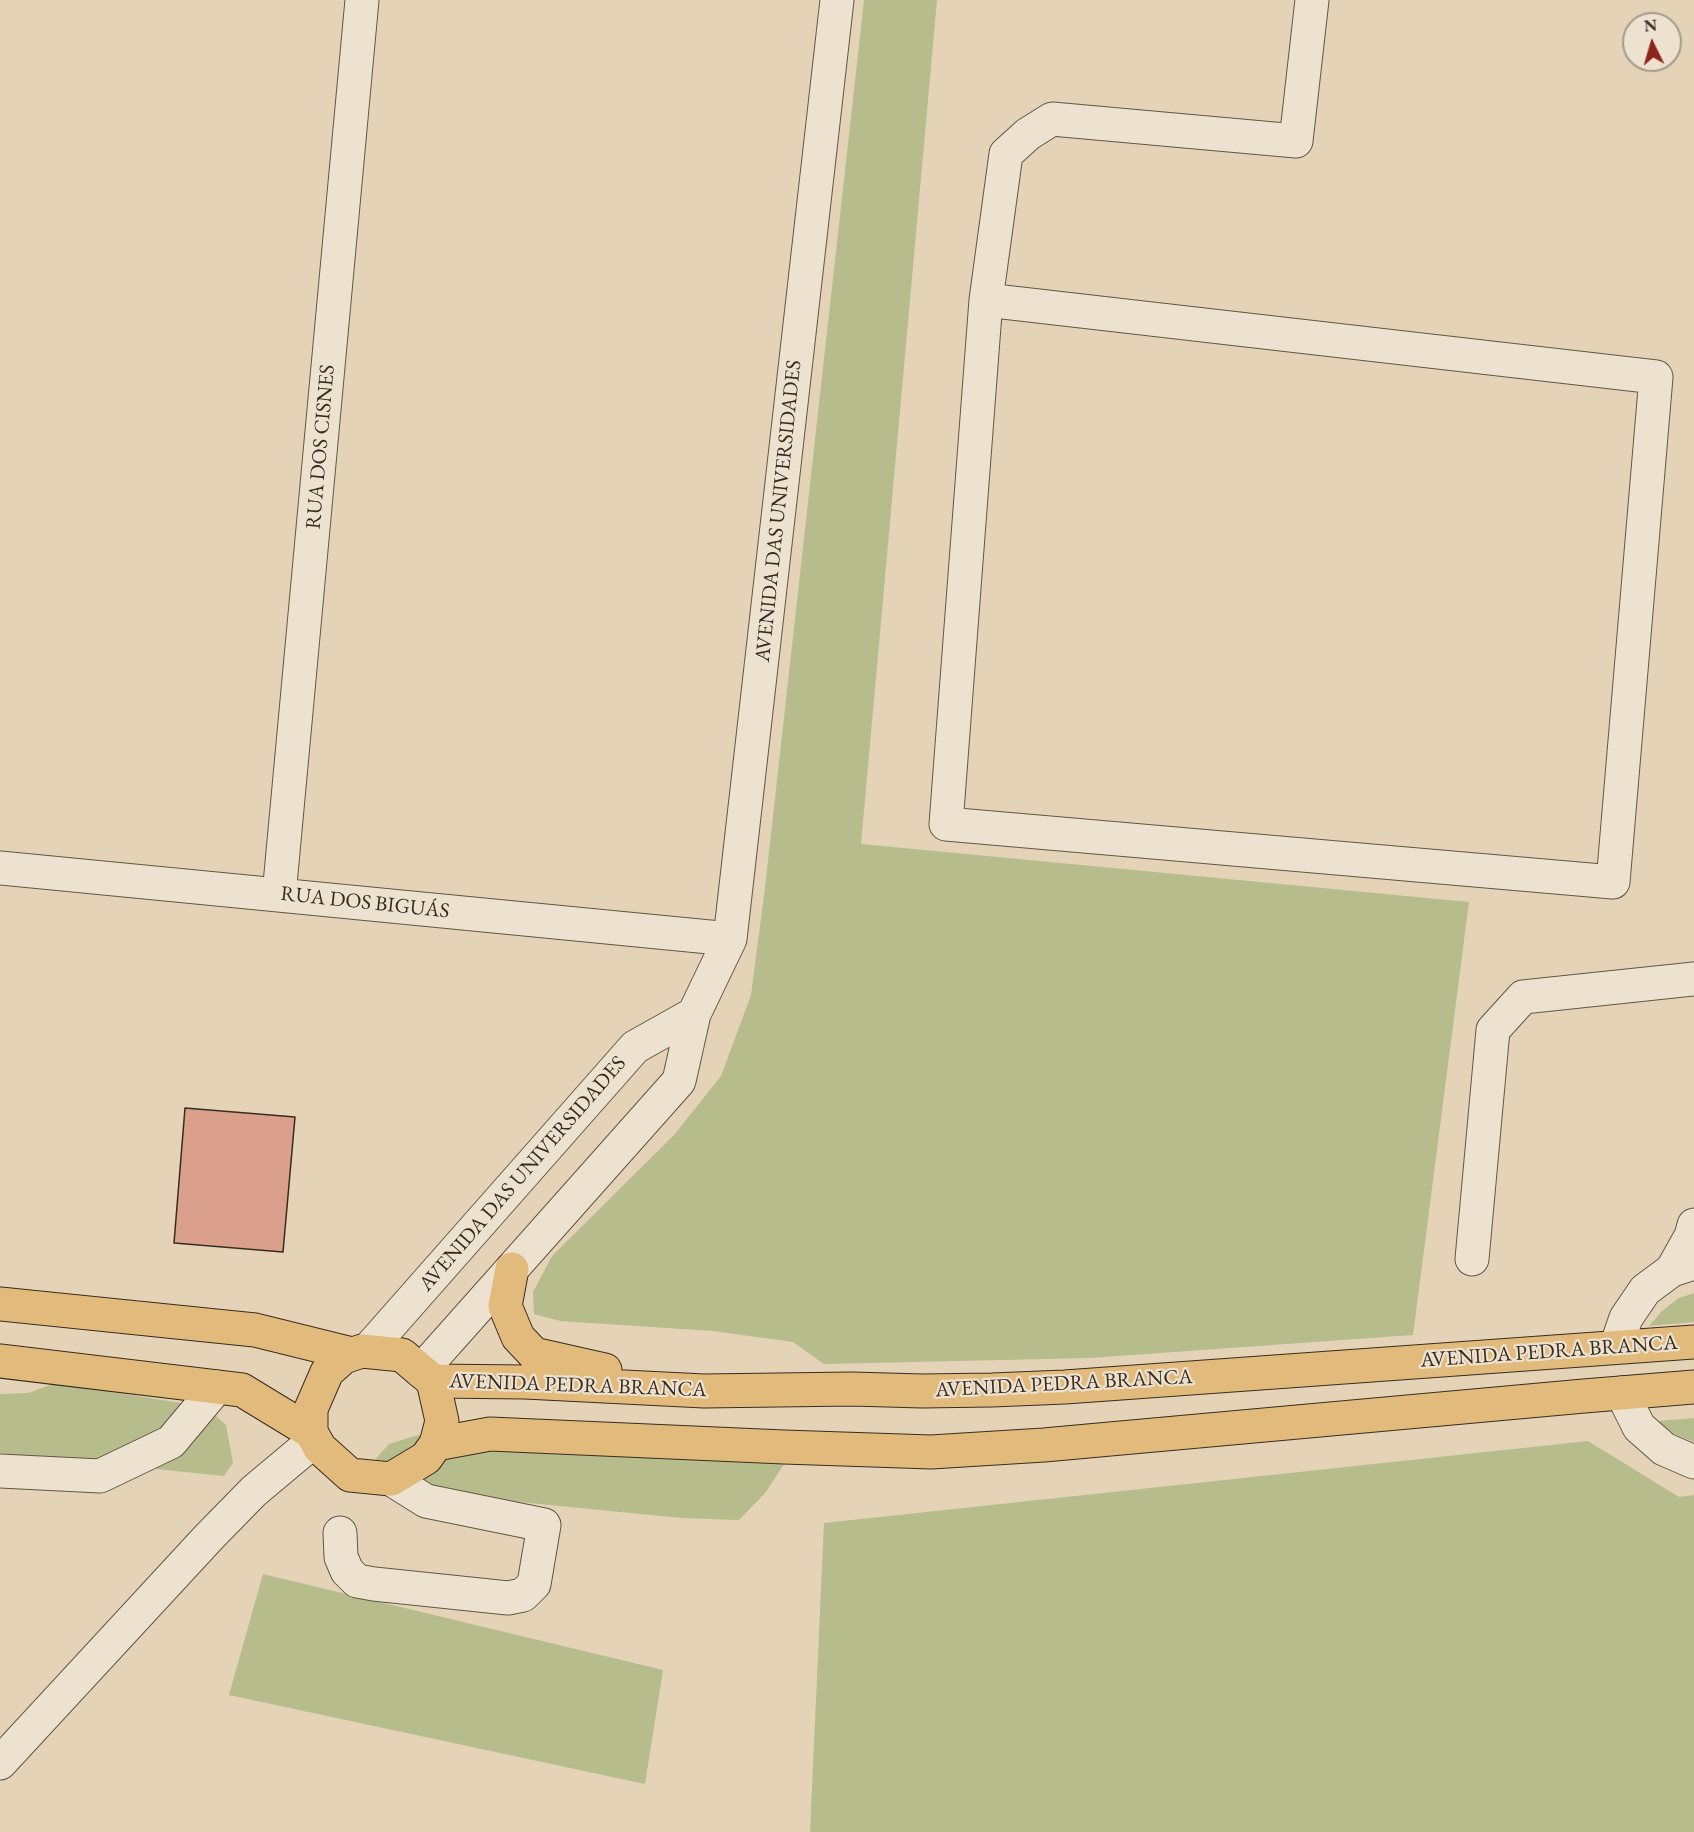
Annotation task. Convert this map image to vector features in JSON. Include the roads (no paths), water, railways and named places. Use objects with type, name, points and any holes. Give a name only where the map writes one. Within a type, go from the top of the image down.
[{"type":"main road","points":[[512,1269],[505,1306],[518,1336],[534,1354],[577,1365],[704,1390]]},
{"type":"main road","points":[[0,1304],[255,1330],[359,1353],[402,1355],[427,1376],[442,1421],[436,1444],[426,1458],[391,1479],[350,1475],[320,1448],[313,1436],[311,1409],[327,1372],[344,1357],[359,1353]]},
{"type":"main road","name":"AVENIDA PEDRA BRANCA","points":[[427,1376],[704,1390],[922,1391],[1065,1387],[1694,1342]]},
{"type":"main road","points":[[0,1361],[242,1390],[313,1436]]},
{"type":"main road","points":[[436,1444],[490,1434],[784,1448],[932,1452],[1044,1445],[1694,1387]]},
{"type":"street","name":"RUA DOS CISNES","points":[[279,895],[363,0]]},
{"type":"street","name":"AVENIDA DAS UNIVERSIDADES","points":[[427,1376],[512,1269],[679,1081],[694,1014],[730,939],[837,0]]},
{"type":"street","points":[[986,300],[1656,377],[1613,882],[946,824],[986,300],[1006,154],[1028,134],[1052,119],[1296,141],[1312,0]]},
{"type":"street","name":"RUA DOS BIGUÁS","points":[[0,868],[730,939]]},
{"type":"street","points":[[1472,1259],[1493,1030],[1523,996],[1694,979]]},
{"type":"street","name":"AVENIDA DAS UNIVERSIDADES","points":[[359,1353],[635,1047],[694,1014]]},
{"type":"street","points":[[1616,1347],[1626,1318],[1645,1290],[1683,1266],[1694,1225]]},
{"type":"street","points":[[0,1470],[100,1476],[171,1442],[217,1387]]},
{"type":"street","points":[[1622,1393],[1639,1427],[1664,1449],[1694,1462]]},
{"type":"street","points":[[0,1763],[209,1537],[313,1436]]},
{"type":"street","points":[[340,1533],[341,1557],[347,1571],[357,1581],[508,1598],[523,1595],[534,1584],[544,1525],[426,1502],[391,1479]]}]
